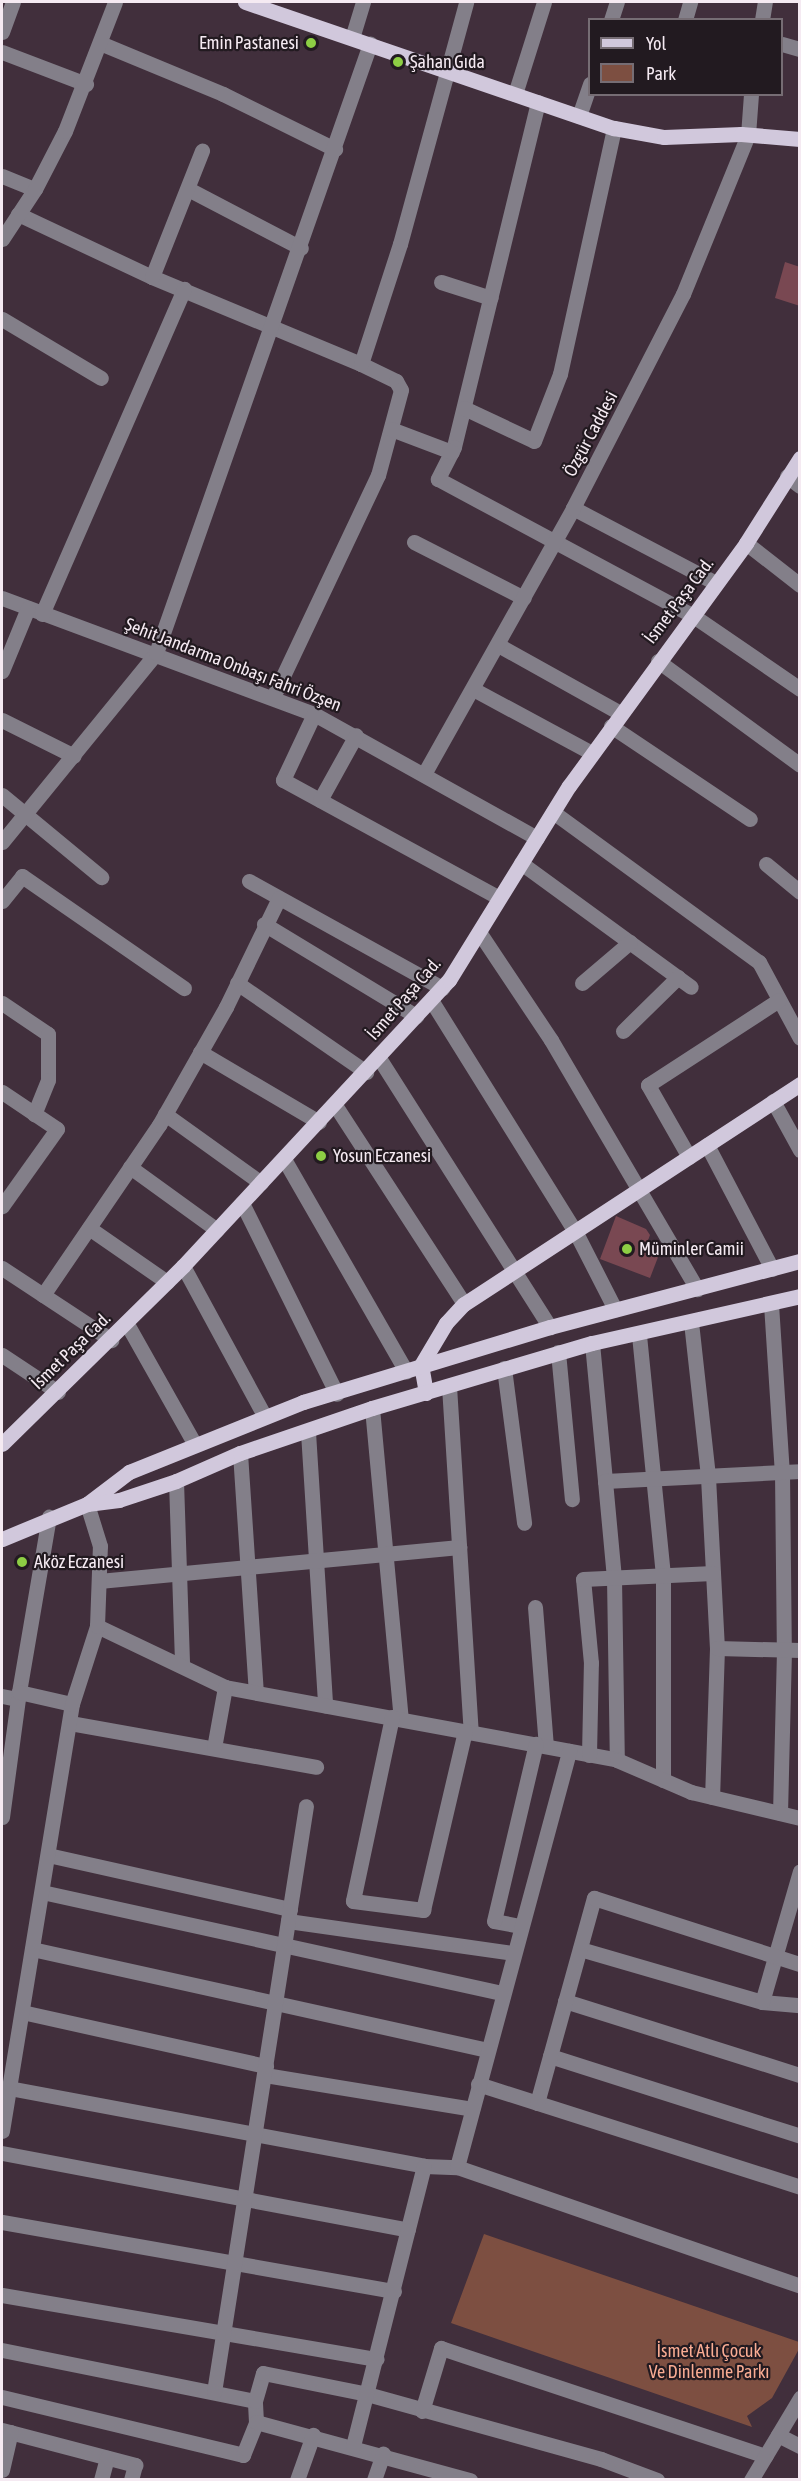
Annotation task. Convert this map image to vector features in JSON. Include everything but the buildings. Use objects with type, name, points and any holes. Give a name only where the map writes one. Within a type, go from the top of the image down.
[{"type":"main road","points":[[245,2],[270,5],[352,38],[614,128],[664,137],[748,135],[800,139]]},
{"type":"main road","name":"İsmet Paşa Cad.","points":[[4,1438],[58,1392],[127,1324],[366,1072],[442,988],[592,753],[746,543],[800,458]]},
{"type":"main road","points":[[426,1393],[421,1365],[436,1339],[464,1304],[800,1084]]},
{"type":"main road","points":[[87,1504],[129,1472],[264,1415],[550,1327],[800,1261]]},
{"type":"main road","points":[[2,1539],[49,1517],[87,1504],[119,1500],[176,1481],[240,1453],[308,1432],[372,1408],[592,1343],[639,1335],[800,1296]]},
{"type":"main road","points":[[436,1339],[445,1358],[449,1386]]},
{"type":"street","points":[[2,32],[13,2]]},
{"type":"street","points":[[2,239],[35,189],[86,84],[115,2]]},
{"type":"street","points":[[352,38],[363,2]]},
{"type":"street","points":[[361,364],[400,244],[466,2]]},
{"type":"street","points":[[515,94],[543,2]]},
{"type":"street","points":[[612,18],[617,2]]},
{"type":"street","points":[[686,18],[690,2]]},
{"type":"street","points":[[762,18],[765,2]]},
{"type":"street","points":[[100,43],[223,94],[334,149]]},
{"type":"street","points":[[2,842],[156,653],[274,327],[370,44]]},
{"type":"street","points":[[783,44],[800,49]]},
{"type":"street","points":[[2,52],[86,84]]},
{"type":"street","points":[[579,116],[588,90]]},
{"type":"street","name":"Özgür Caddesi","points":[[424,774],[555,542],[683,294],[748,135],[751,96]]},
{"type":"street","points":[[538,102],[464,408],[452,452],[438,479],[692,615],[800,689]]},
{"type":"street","points":[[464,408],[534,441],[560,374],[614,128]]},
{"type":"street","points":[[152,277],[190,190],[202,151]]},
{"type":"street","points":[[2,176],[35,189]]},
{"type":"street","points":[[190,190],[301,248]]},
{"type":"street","points":[[18,214],[152,277],[361,364],[396,381],[400,390],[378,475],[273,697]]},
{"type":"street","points":[[441,282],[491,298]]},
{"type":"street","points":[[2,671],[6,651],[35,611],[184,289]]},
{"type":"street","points":[[2,320],[101,378]]},
{"type":"street","points":[[391,429],[452,452]]},
{"type":"street","points":[[787,476],[800,486]]},
{"type":"street","points":[[573,508],[716,583]]},
{"type":"street","points":[[414,542],[524,598]]},
{"type":"street","points":[[746,543],[800,585]]},
{"type":"street","name":"Şehit Jandarma Onbaşı Fahri Özşen","points":[[2,598],[156,653],[314,714],[356,735],[537,838]]},
{"type":"street","points":[[498,645],[615,719],[750,819]]},
{"type":"street","points":[[658,661],[800,765]]},
{"type":"street","points":[[473,689],[592,753]]},
{"type":"street","points":[[314,714],[283,780],[499,898]]},
{"type":"street","points":[[2,720],[74,756]]},
{"type":"street","points":[[320,800],[356,735]]},
{"type":"street","points":[[2,795],[26,812],[101,877]]},
{"type":"street","points":[[553,812],[759,962],[800,1038]]},
{"type":"street","points":[[521,863],[691,987]]},
{"type":"street","points":[[766,864],[799,889]]},
{"type":"street","points":[[2,901],[22,876],[184,988]]},
{"type":"street","points":[[249,881],[442,988]]},
{"type":"street","points":[[43,1295],[165,1114],[237,983],[264,924],[279,898]]},
{"type":"street","points":[[264,924],[416,1016]]},
{"type":"street","points":[[478,932],[550,1040],[635,1192],[696,1289]]},
{"type":"street","points":[[582,983],[630,942]]},
{"type":"street","points":[[623,1031],[678,977]]},
{"type":"street","points":[[237,983],[366,1072]]},
{"type":"street","points":[[431,1000],[575,1231],[615,1309]]},
{"type":"street","points":[[689,1157],[648,1085],[779,1000]]},
{"type":"street","points":[[2,1003],[48,1034],[48,1080],[34,1114]]},
{"type":"street","points":[[200,1052],[319,1122]]},
{"type":"street","points":[[379,1058],[518,1270],[550,1327]]},
{"type":"street","points":[[2,1092],[57,1129],[2,1206]]},
{"type":"street","points":[[773,1101],[800,1150]]},
{"type":"street","points":[[335,1105],[464,1304]]},
{"type":"street","points":[[165,1114],[261,1183]]},
{"type":"street","points":[[707,1145],[772,1269]]},
{"type":"street","points":[[284,1159],[405,1371]]},
{"type":"street","points":[[130,1167],[217,1230]]},
{"type":"street","points":[[242,1203],[337,1394]]},
{"type":"street","points":[[89,1228],[167,1281]]},
{"type":"street","points":[[183,1266],[264,1415]]},
{"type":"street","points":[[2,1268],[111,1340]]},
{"type":"street","points":[[771,1304],[792,1650],[780,1813]]},
{"type":"street","points":[[692,1322],[708,1478],[717,1648],[712,1797]]},
{"type":"street","points":[[127,1324],[194,1443]]},
{"type":"street","points":[[639,1335],[663,1575],[663,1780]]},
{"type":"street","points":[[592,1343],[614,1578],[617,1760]]},
{"type":"street","points":[[558,1352],[572,1499]]},
{"type":"street","points":[[2,1355],[58,1392]]},
{"type":"street","points":[[504,1368],[524,1523]]},
{"type":"street","points":[[372,1408],[387,1555],[397,1718],[353,1901],[423,1910],[468,1731],[449,1386]]},
{"type":"street","points":[[308,1432],[325,1705]]},
{"type":"street","points":[[240,1453],[256,1692]]},
{"type":"street","points":[[605,1481],[708,1478],[800,1471]]},
{"type":"street","points":[[176,1481],[181,1576],[182,1666]]},
{"type":"street","points":[[2,2131],[9,2088],[8,2056],[22,2012],[72,1704],[97,1626],[100,1546],[87,1504]]},
{"type":"street","points":[[2,1818],[19,1696],[49,1517]]},
{"type":"street","points":[[99,1581],[181,1576],[459,1547]]},
{"type":"street","points":[[589,1755],[591,1663],[583,1579],[713,1573]]},
{"type":"street","points":[[520,1926],[494,1922],[541,1745],[535,1606]]},
{"type":"street","points":[[97,1626],[225,1687],[617,1760],[663,1780],[712,1797],[800,1818]]},
{"type":"street","points":[[717,1648],[792,1650]]},
{"type":"street","points":[[214,1748],[225,1687]]},
{"type":"street","points":[[2,1696],[19,1696],[72,1704]]},
{"type":"street","points":[[70,1723],[316,1767]]},
{"type":"street","points":[[457,2167],[501,1993],[570,1751]]},
{"type":"street","points":[[214,2392],[306,1806]]},
{"type":"street","points":[[48,1855],[289,1915],[512,1953]]},
{"type":"street","points":[[762,2002],[794,1910],[800,1871]]},
{"type":"street","points":[[42,1892],[284,1948],[501,1993]]},
{"type":"street","points":[[537,2103],[594,1898],[800,1964]]},
{"type":"street","points":[[32,1949],[275,2006],[487,2050]]},
{"type":"street","points":[[580,1949],[762,2002],[800,2006]]},
{"type":"street","points":[[565,2001],[800,2075]]},
{"type":"street","points":[[22,2012],[266,2071],[472,2109]]},
{"type":"street","points":[[550,2056],[800,2136]]},
{"type":"street","points":[[478,2084],[800,2187]]},
{"type":"street","points":[[9,2088],[256,2132],[424,2166],[457,2167],[800,2286]]},
{"type":"street","points":[[2,2153],[408,2230]]},
{"type":"street","points":[[353,2446],[377,2359],[424,2166]]},
{"type":"street","points":[[2,2222],[394,2291]]},
{"type":"street","points":[[2,2295],[377,2359]]},
{"type":"street","points":[[422,2411],[441,2348],[765,2456]]},
{"type":"street","points":[[2,2350],[255,2401]]},
{"type":"street","points":[[2,2397],[243,2455],[256,2422],[255,2401],[263,2373],[367,2394],[601,2459],[657,2480]]},
{"type":"street","points":[[751,2480],[800,2398]]},
{"type":"street","points":[[256,2422],[313,2435],[470,2480]]},
{"type":"street","points":[[2,2470],[6,2431],[135,2465],[131,2480]]},
{"type":"street","points":[[297,2480],[313,2435]]},
{"type":"street","points":[[778,2435],[800,2446]]},
{"type":"street","points":[[374,2480],[382,2454]]},
{"type":"street","points":[[101,2480],[107,2458]]},
{"type":"green space","name":"İsmet Atlı Çocuk Ve Dinlenme Parkı","points":[[484,2234],[799,2342],[799,2349],[772,2398],[747,2416],[752,2427],[451,2323]]},
{"type":"place","name":"Emin Pastanesi","points":[[311,43]]},
{"type":"place","name":"Şahan Gıda","points":[[398,62]]},
{"type":"place","name":"Yosun Eczanesi","points":[[321,1156]]},
{"type":"place","name":"Müminler Camii","points":[[627,1249]]},
{"type":"place","name":"Aköz Eczanesi","points":[[22,1562]]}]
